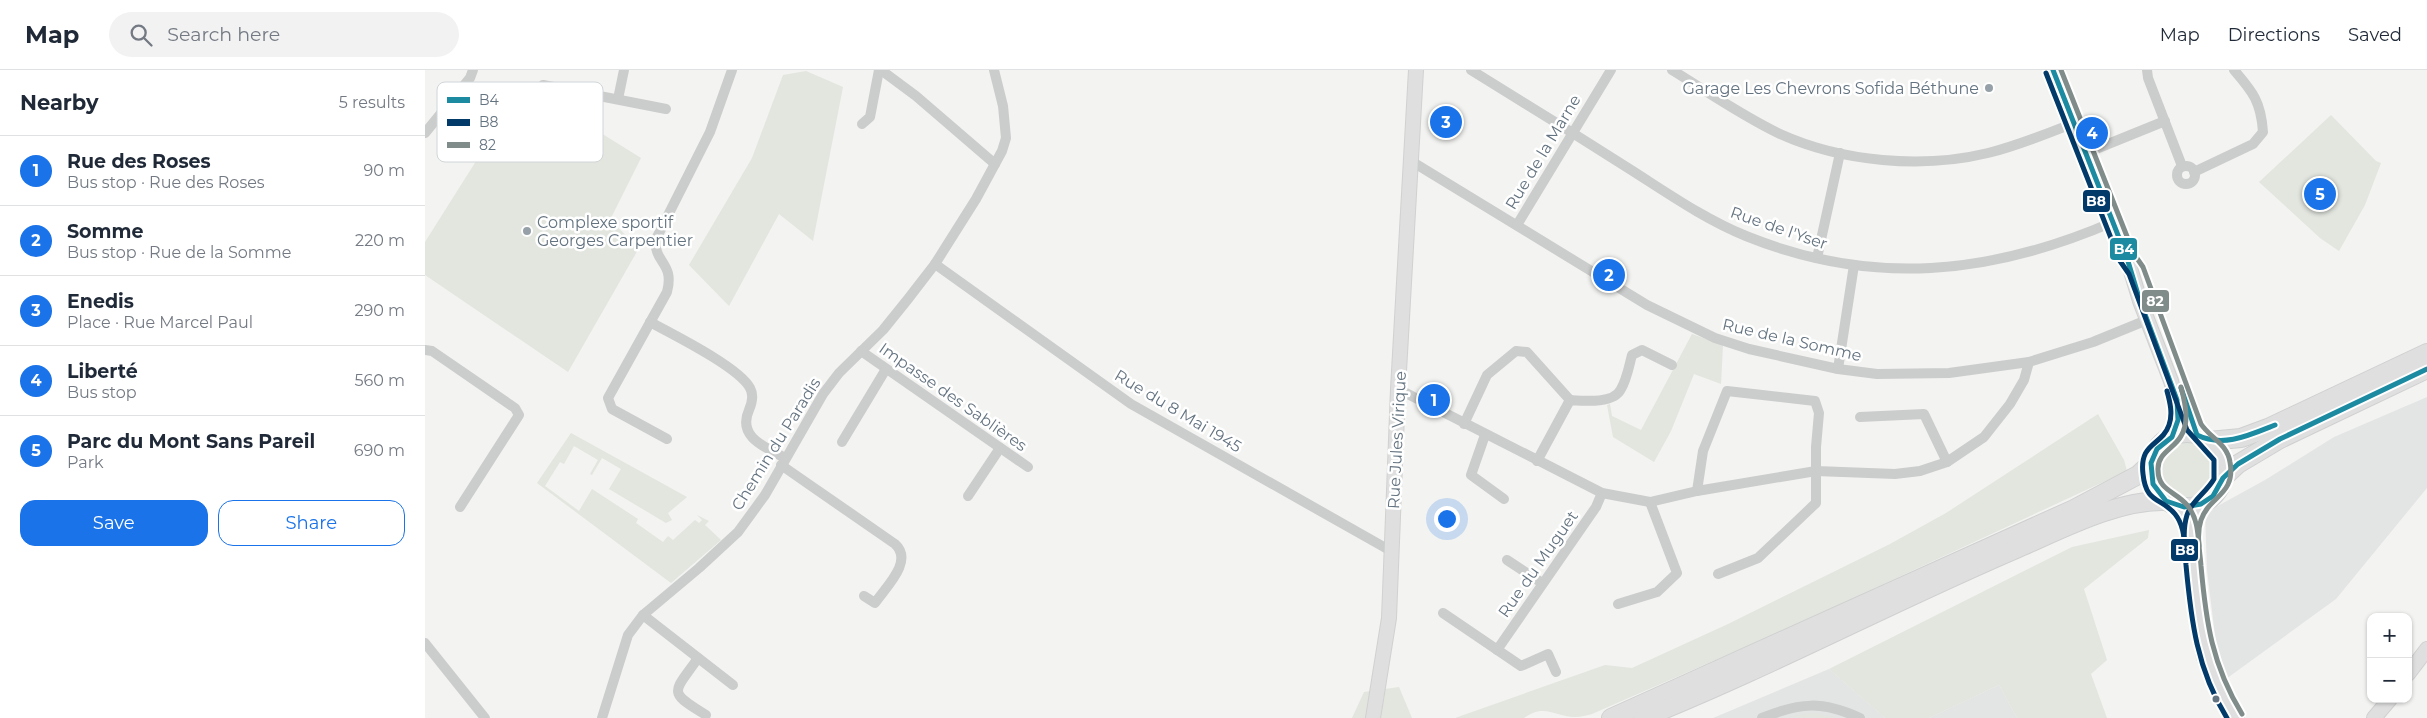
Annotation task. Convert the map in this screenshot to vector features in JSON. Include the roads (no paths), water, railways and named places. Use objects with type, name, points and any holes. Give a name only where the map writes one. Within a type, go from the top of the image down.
[{"type":"highway","points":[[1611,718],[2074,508],[2138,475],[2151,463],[2157,449],[2171,437],[2183,434],[2203,438],[2241,438],[2268,428],[2427,353]]},
{"type":"highway","points":[[1643,718],[1715,689],[1951,578],[2068,526],[2119,508],[2157,500],[2190,507],[2201,504],[2217,490],[2223,478],[2238,464],[2280,439],[2427,369]]},
{"type":"highway","points":[[2203,438],[2220,454],[2223,478]]},
{"type":"highway","points":[[2151,463],[2153,484],[2172,503]]},
{"type":"main road","points":[[2172,503],[2191,528]]},
{"type":"main road","points":[[2201,504],[2196,511],[2191,528],[2196,604],[2205,657],[2219,690],[2236,718]]},
{"type":"street","points":[[468,82],[473,70]]},
{"type":"street","points":[[618,99],[624,70]]},
{"type":"street","points":[[667,439],[612,409],[608,404],[608,398],[667,292],[670,280],[668,269],[656,250],[656,239],[710,132],[732,70]]},
{"type":"street","points":[[862,124],[870,117],[880,70],[916,96],[995,164]]},
{"type":"street","name":"Chemin du Paradis","points":[[602,718],[628,635],[643,615],[738,532],[765,496],[823,394],[839,373],[883,330],[935,264],[995,164],[1005,143],[1006,131],[1003,106],[994,70]]},
{"type":"street","name":"Rue Jules Virique","points":[[1373,718],[1389,618],[1398,389],[1416,70]]},
{"type":"street","name":"Rue de l'Yser","points":[[1471,70],[1696,211],[1746,236],[1817,258],[1854,265],[1912,269],[1988,262],[2040,250],[2113,222]]},
{"type":"street","name":"Rue de la Marne","points":[[1517,225],[1611,70]]},
{"type":"street","points":[[1672,70],[1774,131],[1811,145],[1840,152],[1896,160],[1953,159],[1987,153],[2022,143],[2074,123]]},
{"type":"street","points":[[2053,70],[2127,258],[2147,320],[2177,400],[2178,420],[2171,437]]},
{"type":"street","points":[[2147,70],[2148,78],[2182,166]]},
{"type":"street","points":[[2194,172],[2253,144],[2263,132],[2260,107],[2253,93],[2234,70]]},
{"type":"street","points":[[603,96],[666,109]]},
{"type":"street","points":[[425,133],[437,119]]},
{"type":"street","points":[[2086,153],[2165,122]]},
{"type":"street","points":[[1817,258],[1840,152]]},
{"type":"street","name":"Rue de la Somme","points":[[1411,161],[1647,305],[1683,324],[1715,338],[1749,349],[1838,369],[1877,374],[1914,374],[1966,371],[2029,362],[2093,342],[2147,320]]},
{"type":"street","points":[[2182,166],[2191,167],[2194,172],[2194,178],[2190,183],[2181,183],[2177,179],[2176,173],[2182,166]]},
{"type":"street","points":[[2127,258],[2136,270],[2203,438]]},
{"type":"street","name":"Rue du 8 Mai 1945","points":[[935,264],[1131,404],[1391,551]]},
{"type":"street","points":[[1838,369],[1854,265]]},
{"type":"street","points":[[2147,320],[2151,319],[2163,351],[2169,356]]},
{"type":"street","points":[[650,322],[712,357],[745,381],[751,389],[752,398],[744,422],[750,436],[895,544],[902,552],[902,564],[875,603],[864,596]]},
{"type":"street","points":[[425,350],[432,351],[515,408],[519,415],[460,506]]},
{"type":"street","points":[[1464,424],[1487,375],[1516,351],[1527,352],[1570,400],[1589,402],[1612,397],[1621,391],[1632,355],[1642,350],[1671,366]]},
{"type":"street","name":"Impasse des Sablières","points":[[861,351],[1028,467]]},
{"type":"street","points":[[1398,389],[1601,493],[1650,502],[1816,471],[1895,474],[1920,471],[1947,462],[1984,437],[2010,404],[2024,380],[2029,362]]},
{"type":"street","points":[[842,442],[886,369]]},
{"type":"street","points":[[1697,492],[1703,451],[1727,391],[1815,401],[1819,413],[1816,503],[1758,558],[1718,574]]},
{"type":"street","points":[[1537,461],[1570,400]]},
{"type":"street","points":[[1860,417],[1924,414],[1947,462]]},
{"type":"street","points":[[1485,435],[1471,475],[1504,499]]},
{"type":"street","points":[[968,496],[1000,448]]},
{"type":"street","name":"Rue du Muguet","points":[[1497,650],[1596,507],[1601,493]]},
{"type":"street","points":[[1617,604],[1657,592],[1677,573],[1650,502]]},
{"type":"street","points":[[1507,560],[1543,583]]},
{"type":"street","points":[[1443,613],[1521,666],[1549,654],[1556,672]]},
{"type":"street","points":[[643,615],[733,685]]},
{"type":"street","points":[[425,643],[485,718]]},
{"type":"street","points":[[2412,669],[2427,649]]},
{"type":"street","points":[[698,658],[677,690],[682,700],[706,715]]},
{"type":"street","points":[[2375,718],[2386,703]]},
{"type":"street","points":[[1762,718],[1789,707],[1815,705],[1836,708],[1861,718]]},
{"type":"place","name":"Garage Les Chevrons Sofida Béthune","points":[[1989,88]]},
{"type":"place","name":"Enedis","points":[[1446,122]]},
{"type":"place","name":"Liberté","points":[[2092,133]]},
{"type":"place","name":"Parc du Mont Sans Pareil","points":[[2320,194]]},
{"type":"place","name":"Complexe sportif Georges Carpentier","points":[[527,231]]},
{"type":"place","name":"Somme","points":[[1609,275]]},
{"type":"place","name":"Rue des Roses","points":[[1434,400]]}]
